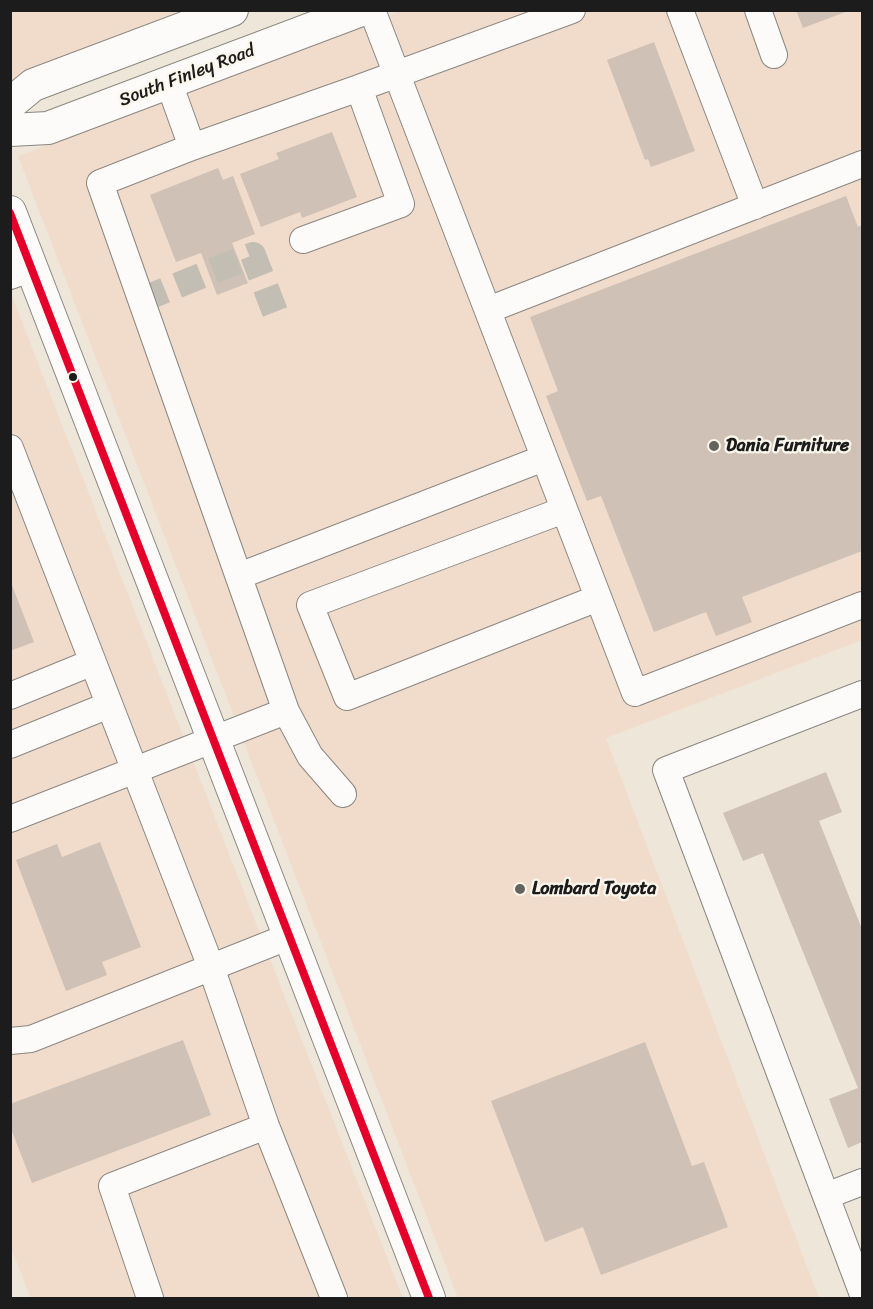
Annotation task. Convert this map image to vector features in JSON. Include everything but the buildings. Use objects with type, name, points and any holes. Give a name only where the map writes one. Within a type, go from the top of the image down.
[{"type":"main road","points":[[10,104],[33,85],[232,10]]},
{"type":"main road","name":"South Finley Road","points":[[10,130],[48,128],[361,10]]},
{"type":"main road","points":[[10,212],[21,272],[214,739],[429,1299]]},
{"type":"street","points":[[372,10],[635,693],[862,605]]},
{"type":"street","points":[[343,794],[310,756],[286,711],[100,183],[192,147],[572,10]]},
{"type":"street","points":[[680,10],[755,206]]},
{"type":"street","points":[[758,10],[774,55]]},
{"type":"street","points":[[169,82],[192,147]]},
{"type":"street","points":[[303,240],[401,204],[359,88]]},
{"type":"street","points":[[488,310],[862,164]]},
{"type":"street","points":[[10,448],[211,968],[266,1126],[334,1299]]},
{"type":"street","points":[[239,576],[544,458]]},
{"type":"street","points":[[564,510],[310,605],[347,697],[598,598]]},
{"type":"street","points":[[10,696],[93,662]]},
{"type":"street","points":[[862,694],[666,770],[862,1292]]},
{"type":"street","points":[[10,745],[109,705]]},
{"type":"street","points":[[10,819],[286,711]]},
{"type":"street","points":[[10,1041],[31,1039],[290,936]]},
{"type":"street","points":[[150,1299],[112,1186],[266,1126]]},
{"type":"street","points":[[826,1196],[862,1182]]},
{"type":"shaded area","points":[[11,11],[202,11],[11,84]]},
{"type":"shaded area","points":[[401,11],[862,11],[862,640],[606,738],[819,1298],[458,1298],[18,156]]},
{"type":"shaded area","points":[[10,291],[403,1298],[31,1298],[11,1248]]},
{"type":"tunnel","points":[[141,300],[253,255],[275,312]]},
{"type":"transit line","points":[[10,213],[429,1298]]},
{"type":"place","name":"Dania Furniture","points":[[714,446]]},
{"type":"place","name":"Lombard Toyota","points":[[520,889]]}]
